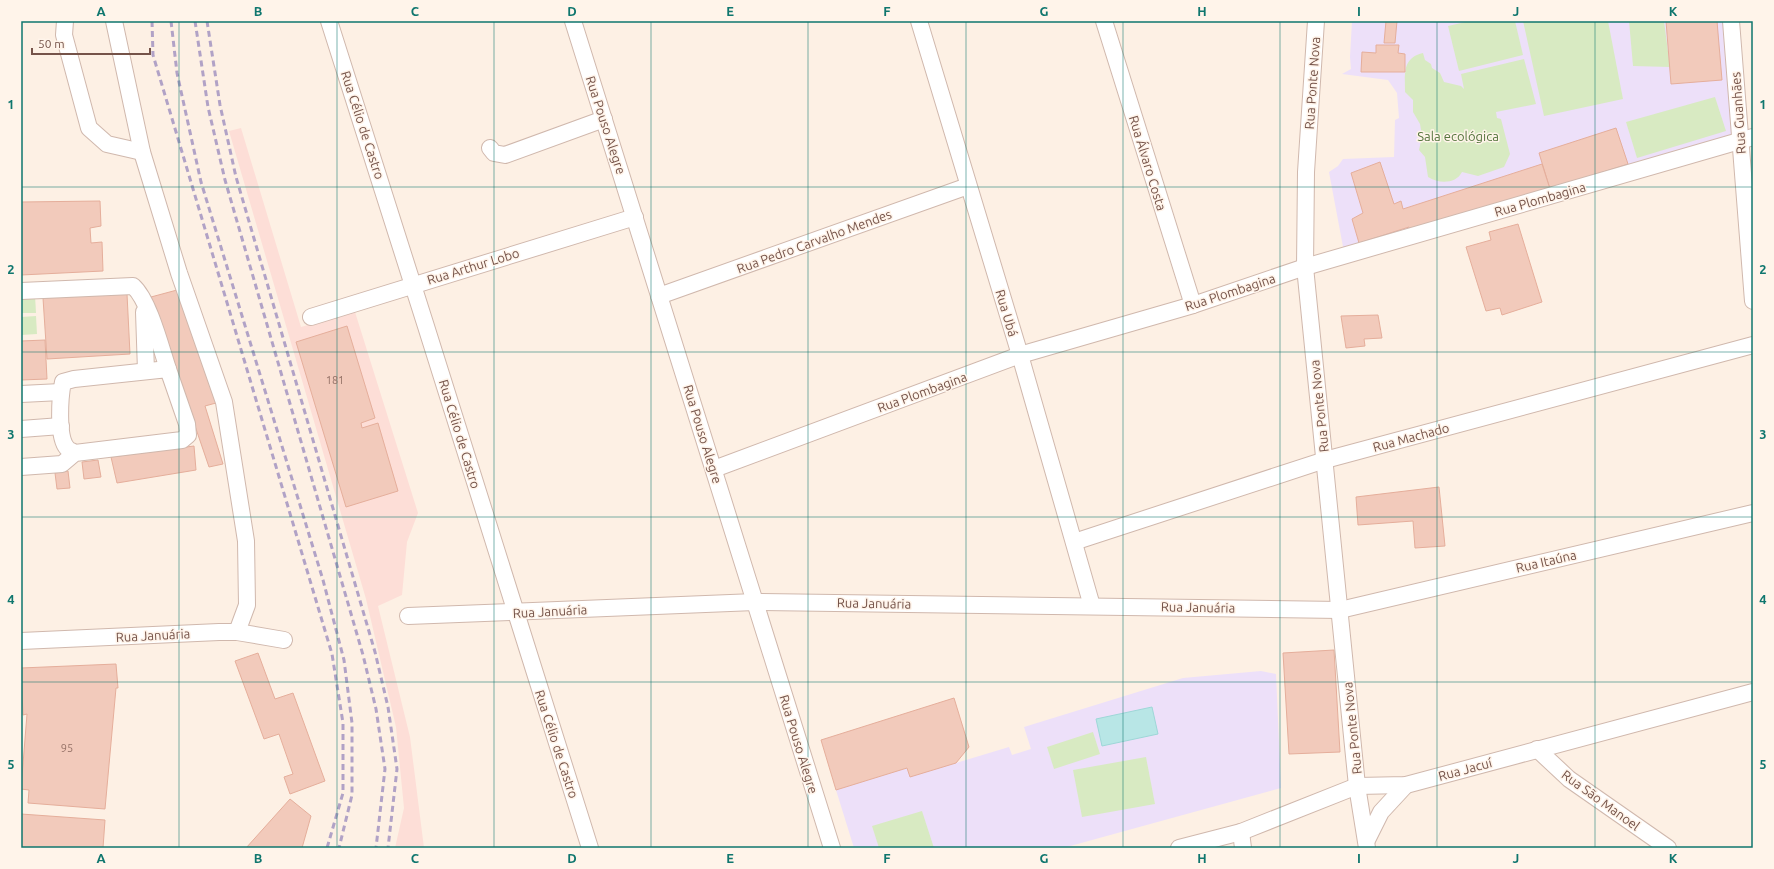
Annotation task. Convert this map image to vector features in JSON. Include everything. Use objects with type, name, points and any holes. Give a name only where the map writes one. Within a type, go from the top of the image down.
[{"type":"street","points":[[65,21],[64,35],[89,128],[107,144],[142,152]]},
{"type":"street","points":[[114,21],[142,152],[179,273],[224,402],[246,541],[247,605],[237,632]]},
{"type":"street","name":"Rua Célio de Castro","points":[[329,21],[414,284],[515,613],[590,848]]},
{"type":"street","name":"Rua Pouso Alegre","points":[[573,21],[832,848]]},
{"type":"street","name":"Rua Ubá","points":[[919,21],[1020,355],[1092,606]]},
{"type":"street","name":"Rua Álvaro Costa","points":[[1104,21],[1193,305]]},
{"type":"street","name":"Rua Guanhães","points":[[1731,21],[1746,139],[1753,301]]},
{"type":"street","name":"Rua Ponte Nova","points":[[1316,22],[1306,172],[1305,267],[1357,786],[1371,845]]},
{"type":"street","points":[[490,148],[494,153],[505,155],[604,119]]},
{"type":"street","name":"Rua Plombagina","points":[[714,469],[1020,355],[1193,305],[1305,267],[1746,139]]},
{"type":"street","name":"Rua Pedro Carvalho Mendes","points":[[659,296],[968,186]]},
{"type":"street","name":"Rua Arthur Lobo","points":[[311,317],[635,217]]},
{"type":"street","points":[[21,291],[133,286],[140,292],[151,318],[187,424],[188,435],[182,440],[75,453],[68,450],[63,441],[61,426],[61,392],[63,382],[74,379],[168,369]]},
{"type":"street","points":[[143,302],[146,371]]},
{"type":"street","name":"Rua Machado","points":[[1074,542],[1325,460],[1753,345]]},
{"type":"street","points":[[21,394],[61,392]]},
{"type":"street","points":[[21,428],[61,426]]},
{"type":"street","points":[[21,467],[62,464],[75,453]]},
{"type":"street","name":"Rua Itaúna","points":[[1340,610],[1753,513]]},
{"type":"street","name":"Rua Januária","points":[[408,616],[515,613],[755,602],[1340,610]]},
{"type":"street","name":"Rua Januária","points":[[21,641],[237,632],[284,640]]},
{"type":"street","name":"Rua Jacuí","points":[[1179,848],[1241,832],[1357,786],[1406,785],[1753,692]]},
{"type":"street","name":"Rua São Manoel","points":[[1537,749],[1569,779],[1668,848]]},
{"type":"street","points":[[1371,845],[1381,812],[1406,785]]},
{"type":"street","points":[[1241,832],[1243,848]]},
{"type":"shaded area","points":[[1352,21],[1723,21],[1733,136],[1344,252],[1329,172],[1338,166],[1343,159],[1394,157],[1395,120],[1399,118],[1397,93],[1388,80],[1342,74],[1351,69],[1350,57]]},
{"type":"shaded area","points":[[241,128],[301,327],[355,312],[418,513],[407,542],[402,595],[378,606],[410,737],[424,848],[395,848],[404,808],[396,727],[366,599],[229,131]]},
{"type":"shaded area","points":[[1261,671],[1276,674],[1281,788],[1063,848],[854,848],[836,790],[907,768],[956,763],[1009,747],[1012,755],[1031,749],[1024,727],[1183,678]]},
{"type":"green space","points":[[1470,21],[1515,21],[1523,55],[1459,71],[1448,26]]},
{"type":"green space","points":[[1523,21],[1608,21],[1623,99],[1544,116]]},
{"type":"green space","points":[[1629,21],[1664,21],[1670,67],[1633,66]]},
{"type":"green space","name":"Sala ecológica","points":[[1423,53],[1425,60],[1431,64],[1432,68],[1440,73],[1444,82],[1461,86],[1464,89],[1461,74],[1524,59],[1536,104],[1496,112],[1497,118],[1501,119],[1510,154],[1504,167],[1478,176],[1462,172],[1456,179],[1447,182],[1437,181],[1428,177],[1425,157],[1419,150],[1422,136],[1420,124],[1413,112],[1413,100],[1405,92],[1405,73],[1408,63],[1416,55]]},
{"type":"green space","points":[[1715,97],[1726,131],[1637,158],[1626,122]]},
{"type":"green space","points":[[35,295],[36,313],[21,313],[21,296]]},
{"type":"green space","points":[[36,316],[37,334],[21,335],[21,317]]},
{"type":"green space","points":[[1093,732],[1100,754],[1054,769],[1047,747]]},
{"type":"green space","points":[[1146,757],[1155,804],[1082,817],[1073,770]]},
{"type":"green space","points":[[922,811],[934,848],[879,848],[872,826]]},
{"type":"water","points":[[1152,707],[1158,734],[1102,746],[1096,719]]},
{"type":"building","points":[[1386,21],[1397,21],[1395,43],[1384,43]]},
{"type":"building","points":[[1666,21],[1717,21],[1722,80],[1671,84]]},
{"type":"building","points":[[1376,45],[1399,45],[1398,53],[1405,54],[1405,72],[1361,72],[1362,52],[1376,53]]},
{"type":"building","points":[[1616,128],[1628,164],[1550,189],[1539,153]]},
{"type":"building","points":[[1380,162],[1394,204],[1401,201],[1403,209],[1542,164],[1550,189],[1410,233],[1409,227],[1359,243],[1352,219],[1363,213],[1351,173]]},
{"type":"building","points":[[100,201],[101,226],[90,228],[91,243],[102,242],[103,271],[21,275],[21,202]]},
{"type":"building","points":[[1518,224],[1542,302],[1502,315],[1500,308],[1486,311],[1466,247],[1491,240],[1489,232]]},
{"type":"building","points":[[177,290],[216,403],[205,406],[223,464],[209,467],[151,297]]},
{"type":"building","points":[[127,294],[130,354],[47,359],[43,298]]},
{"type":"building","points":[[1378,315],[1382,338],[1364,339],[1365,346],[1346,348],[1341,316]]},
{"type":"building","points":[[347,326],[375,418],[361,423],[362,428],[378,423],[398,491],[346,507],[296,342]]},
{"type":"building","points":[[45,340],[47,379],[21,380],[21,341]]},
{"type":"building","points":[[194,446],[196,470],[117,483],[111,457]]},
{"type":"building","points":[[98,460],[101,477],[84,479],[82,462]]},
{"type":"building","points":[[68,471],[70,488],[57,489],[55,473]]},
{"type":"building","points":[[1439,487],[1445,546],[1415,548],[1413,521],[1358,525],[1356,497]]},
{"type":"building","points":[[1334,650],[1340,752],[1289,754],[1283,653]]},
{"type":"building","points":[[258,653],[275,699],[293,693],[325,781],[290,794],[284,777],[293,774],[279,734],[264,739],[235,661]]},
{"type":"building","points":[[116,664],[118,688],[116,688],[105,809],[28,803],[29,790],[21,789],[27,714],[23,715],[21,668]]},
{"type":"building","points":[[954,698],[969,747],[956,763],[910,777],[907,768],[836,790],[821,740]]},
{"type":"building","points":[[290,799],[311,816],[302,848],[246,848]]},
{"type":"building","points":[[21,814],[105,820],[103,848],[21,848]]},
{"type":"railway","points":[[152,21],[153,55],[332,654],[343,723],[343,793],[327,848]]},
{"type":"railway","points":[[171,21],[177,73],[201,182],[323,580],[344,660],[352,723],[352,795],[339,848]]},
{"type":"railway","points":[[195,21],[208,107],[225,180],[363,655],[376,709],[385,769],[376,848]]},
{"type":"railway","points":[[207,21],[220,105],[236,177],[375,652],[388,707],[397,769],[388,848]]}]
